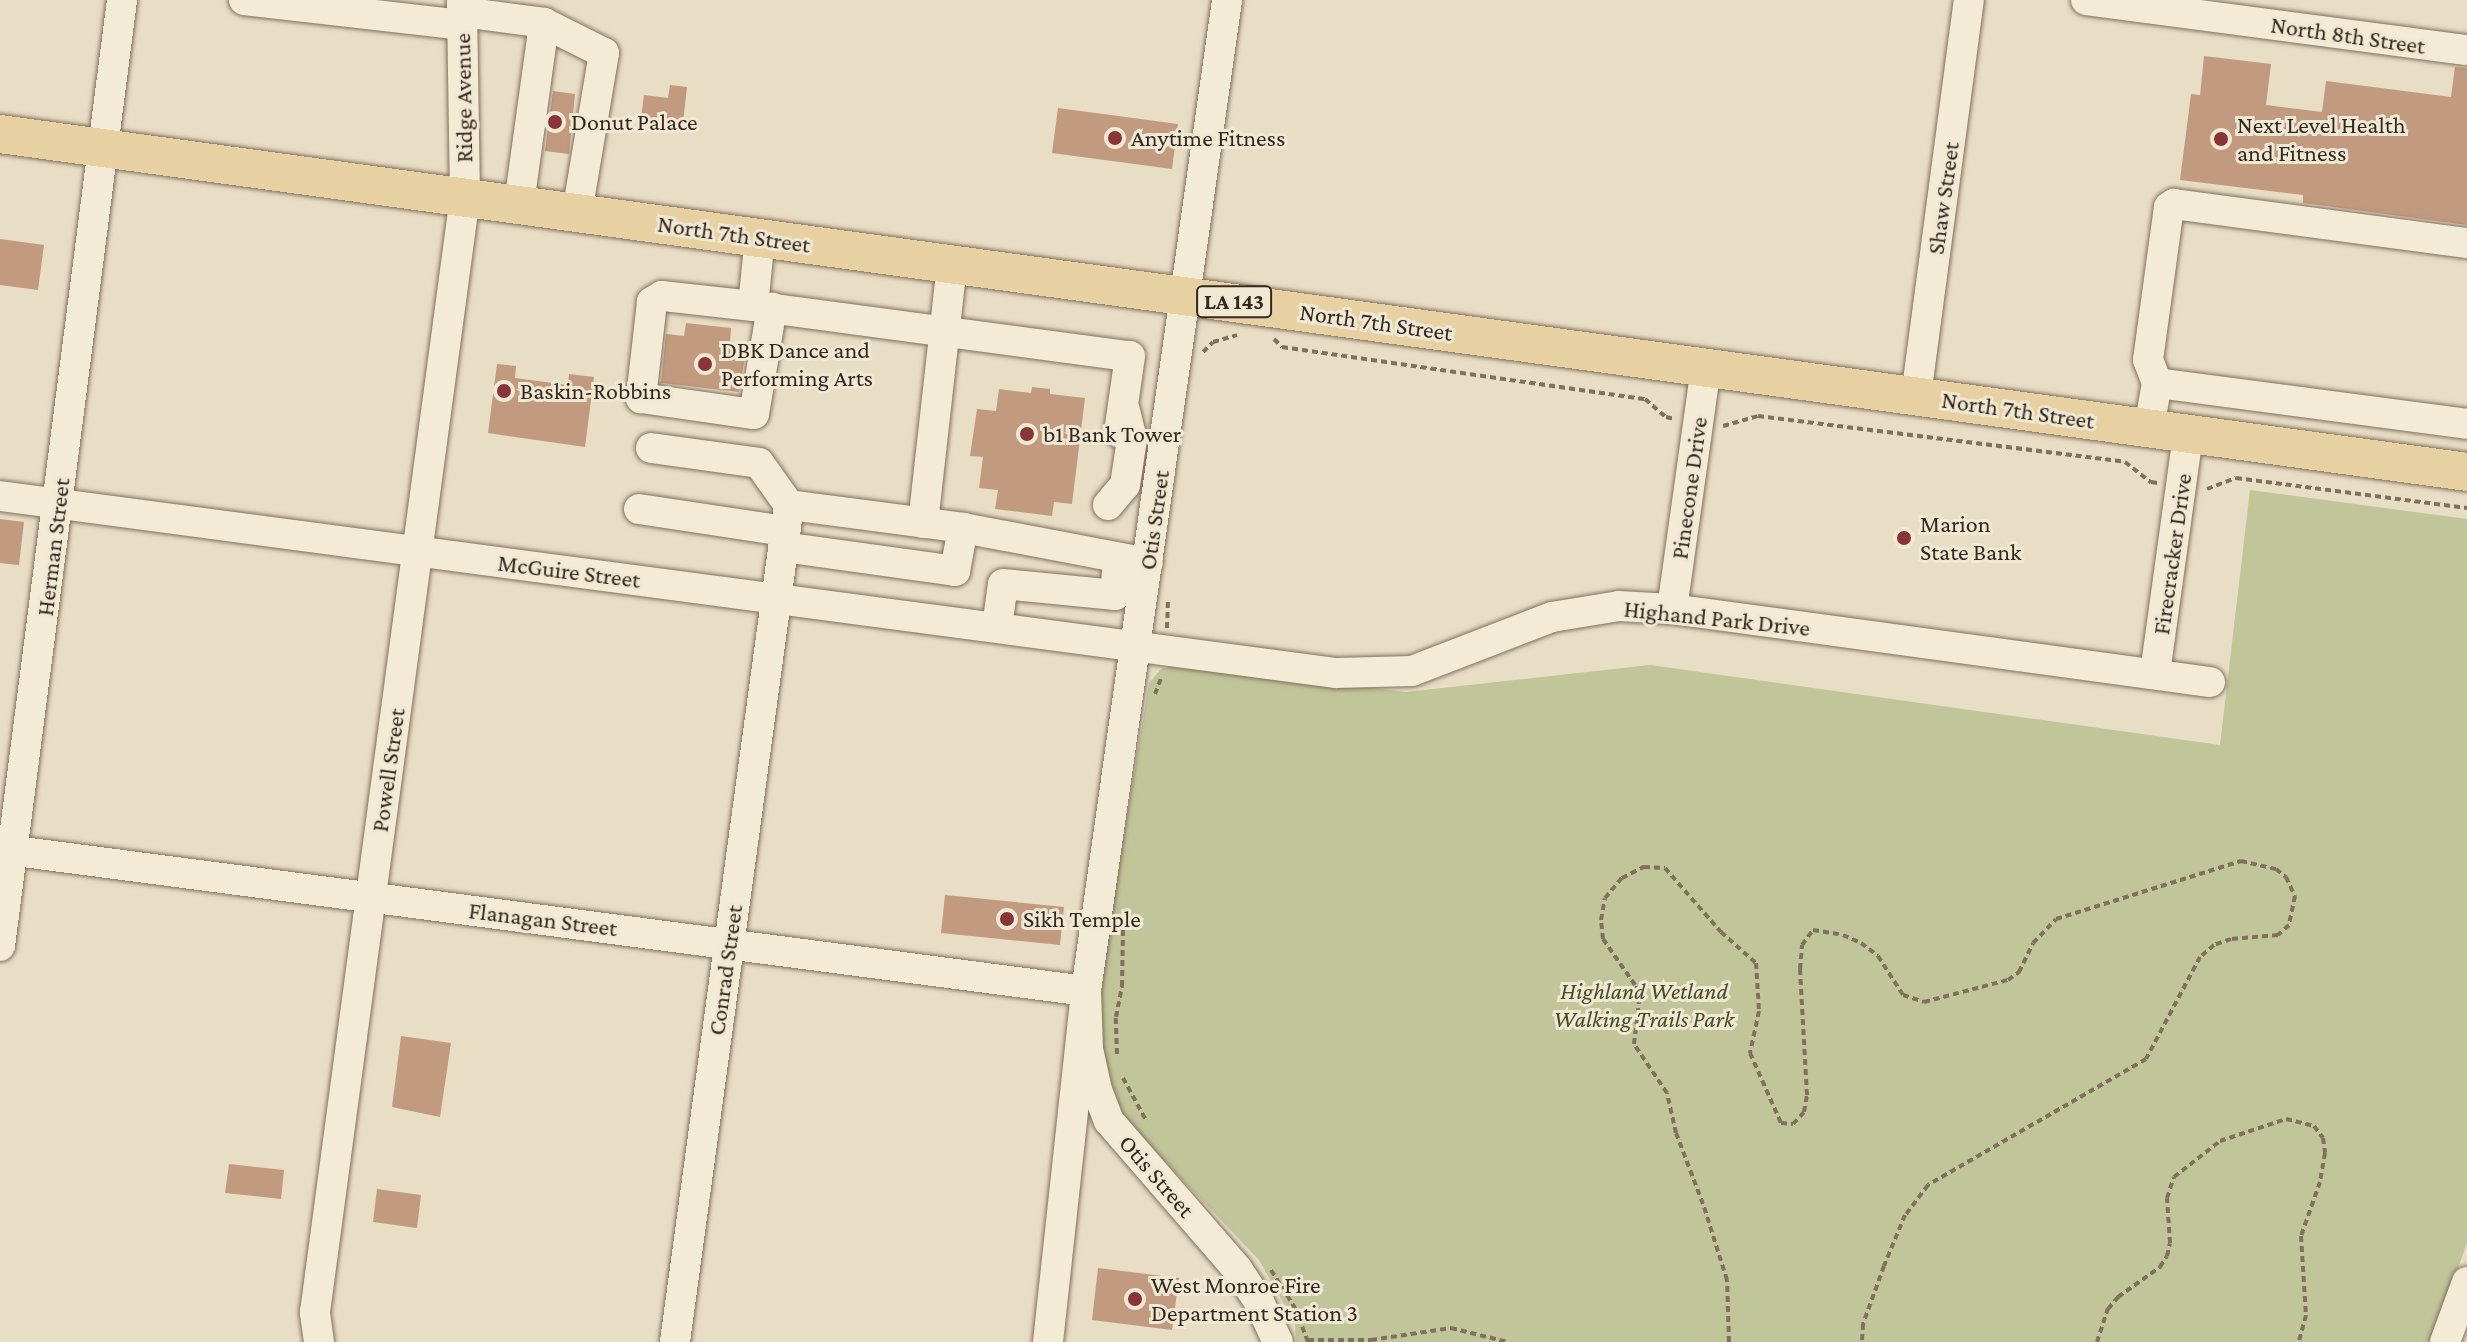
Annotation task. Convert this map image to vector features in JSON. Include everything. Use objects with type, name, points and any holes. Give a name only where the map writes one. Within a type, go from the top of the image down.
[{"type":"main road","name":"North 7th Street","points":[[0,134],[2467,472]]},
{"type":"street","name":"Herman Street","points":[[0,946],[7,850],[58,504],[122,0]]},
{"type":"street","points":[[244,0],[462,12],[544,23],[604,53],[577,213]]},
{"type":"street","name":"Otis Street","points":[[1048,1342],[1086,991],[1227,0]]},
{"type":"street","name":"Shaw Street","points":[[1916,396],[1969,0]]},
{"type":"street","name":"North 8th Street","points":[[2086,0],[2467,50]]},
{"type":"street","name":"Ridge Avenue","points":[[462,12],[465,197]]},
{"type":"street","points":[[519,204],[544,23]]},
{"type":"street","name":"Powell Street","points":[[319,1342],[315,1312],[465,197]]},
{"type":"street","points":[[2149,428],[2157,383],[2148,360],[2169,207],[2180,203],[2467,243]]},
{"type":"street","points":[[760,237],[762,307],[754,414],[641,398],[652,302],[662,296],[762,307],[1130,356],[1108,505],[1109,557],[1115,595],[1003,584],[997,627]]},
{"type":"street","points":[[923,523],[952,264]]},
{"type":"street","name":"Pinecone Drive","points":[[1672,609],[1706,367]]},
{"type":"street","points":[[2157,383],[2467,424]]},
{"type":"street","points":[[1121,420],[1171,391]]},
{"type":"street","points":[[2357,457],[2363,410]]},
{"type":"street","points":[[1108,505],[1125,485],[1132,439],[1121,420]]},
{"type":"street","name":"Firecracker Drive","points":[[2155,673],[2188,434]]},
{"type":"street","points":[[651,448],[759,463],[786,528]]},
{"type":"street","name":"McGuire Street","points":[[0,496],[1137,648]]},
{"type":"street","points":[[639,509],[786,528],[955,571],[963,528]]},
{"type":"street","points":[[786,528],[923,523],[1148,563]]},
{"type":"street","name":"Conrad Street","points":[[675,1342],[786,528]]},
{"type":"street","name":"Highand Park Drive","points":[[1137,648],[1336,673],[1391,674],[1438,663],[1552,617],[1619,606],[1672,609],[2210,682]]},
{"type":"street","name":"Flanagan Street","points":[[7,850],[1086,991]]},
{"type":"street","name":"Otis Street","points":[[1086,991],[1088,1049],[1097,1090],[1109,1121],[1237,1269],[1259,1302],[1278,1342]]},
{"type":"street","points":[[2445,1342],[2467,1282]]},
{"type":"path","points":[[1200,357],[1213,342],[1247,335]]},
{"type":"path","points":[[1260,337],[1273,339],[1282,347],[1645,399],[1666,417],[1681,420]]},
{"type":"path","points":[[1720,425],[1728,427],[1758,416],[2125,462],[2151,482],[2162,483]]},
{"type":"path","points":[[2202,489],[2211,490],[2236,478],[2467,508]]},
{"type":"path","points":[[1167,593],[1170,610],[1167,630]]},
{"type":"path","points":[[1154,699],[1160,687],[1163,668]]},
{"type":"path","points":[[1729,1342],[1727,1280],[1703,1204],[1676,1133],[1667,1093],[1634,1044],[1639,1002],[1635,985],[1603,939],[1602,908],[1605,898],[1622,878],[1644,867],[1665,868],[1721,932],[1756,963],[1759,1011],[1750,1053],[1781,1123],[1793,1124],[1804,1112],[1807,1095],[1800,969],[1802,945],[1813,930],[1843,935],[1861,943],[1878,956],[1903,995],[1924,1002],[2008,980],[2019,972],[2033,943],[2056,919],[2241,861],[2276,869],[2286,877],[2295,896],[2289,925],[2278,935],[2231,939],[2214,945],[2200,957],[2146,1059],[1928,1185],[1905,1215],[1894,1240],[1869,1306],[1862,1342]]},
{"type":"path","points":[[1117,1059],[1116,1017],[1122,986],[1121,916]]},
{"type":"path","points":[[1120,1070],[1132,1101],[1153,1131]]},
{"type":"path","points":[[2097,1342],[2108,1309],[2118,1297],[2160,1267],[2167,1256],[2170,1243],[2167,1198],[2174,1177],[2220,1141],[2286,1119],[2314,1126],[2323,1138],[2325,1153],[2320,1182],[2301,1236],[2306,1315],[2299,1342]]},
{"type":"path","points":[[1269,1267],[1295,1308],[1308,1341],[1371,1340],[1451,1328],[1507,1342]]},
{"type":"green space","name":"Highland Wetland Walking Trails Park","points":[[2250,490],[2467,519],[2467,1243],[2432,1342],[1296,1342],[1295,1324],[1259,1260],[1117,1111],[1103,1078],[1096,1006],[1149,683],[1161,669],[1177,665],[1406,692],[1650,665],[2220,745]]},
{"type":"building","points":[[2204,56],[2271,64],[2266,105],[2322,112],[2326,81],[2451,97],[2455,67],[2467,68],[2467,225],[2303,203],[2303,195],[2180,180],[2191,94],[2200,95]]},
{"type":"building","points":[[670,85],[687,87],[682,131],[640,125],[644,95],[668,98]]},
{"type":"building","name":"Donut Palace","points":[[553,91],[575,94],[569,154],[545,151]]},
{"type":"building","name":"Anytime Fitness","points":[[1058,108],[1178,124],[1172,169],[1052,153]]},
{"type":"building","points":[[0,239],[44,245],[38,290],[0,285]]},
{"type":"building","name":"DBK Dance and Performing Arts","points":[[686,323],[731,328],[730,343],[747,345],[739,392],[661,383],[666,334],[684,336]]},
{"type":"building","points":[[497,364],[516,366],[515,378],[568,385],[569,374],[594,377],[585,447],[488,433]]},
{"type":"building","name":"b1 Bank Tower","points":[[1032,387],[1050,389],[1050,394],[1085,398],[1072,504],[1054,502],[1052,516],[995,509],[998,490],[979,488],[983,457],[970,456],[977,409],[996,411],[999,389],[1031,393]]},
{"type":"building","points":[[0,519],[24,522],[19,565],[0,563]]},
{"type":"building","points":[[945,895],[1064,907],[1060,945],[941,933]]},
{"type":"building","points":[[401,1036],[451,1043],[440,1117],[392,1107]]},
{"type":"building","points":[[229,1164],[284,1170],[281,1199],[225,1193]]},
{"type":"building","points":[[377,1189],[421,1195],[417,1228],[373,1222]]},
{"type":"building","name":"West Monroe Fire Department Station 3","points":[[1098,1268],[1179,1278],[1172,1330],[1092,1320]]},
{"type":"place","name":"Donut Palace","points":[[555,122]]},
{"type":"place","name":"Anytime Fitness","points":[[1115,138]]},
{"type":"place","name":"Next Level Health and Fitness","points":[[2221,139]]},
{"type":"place","name":"DBK Dance and Performing Arts","points":[[705,364]]},
{"type":"place","name":"Baskin-Robbins","points":[[504,391]]},
{"type":"place","name":"b1 Bank Tower","points":[[1027,434]]},
{"type":"place","name":"Marion State Bank","points":[[1904,538]]},
{"type":"place","name":"Sikh Temple","points":[[1007,919]]},
{"type":"place","name":"West Monroe Fire Department Station 3","points":[[1135,1299]]}]
